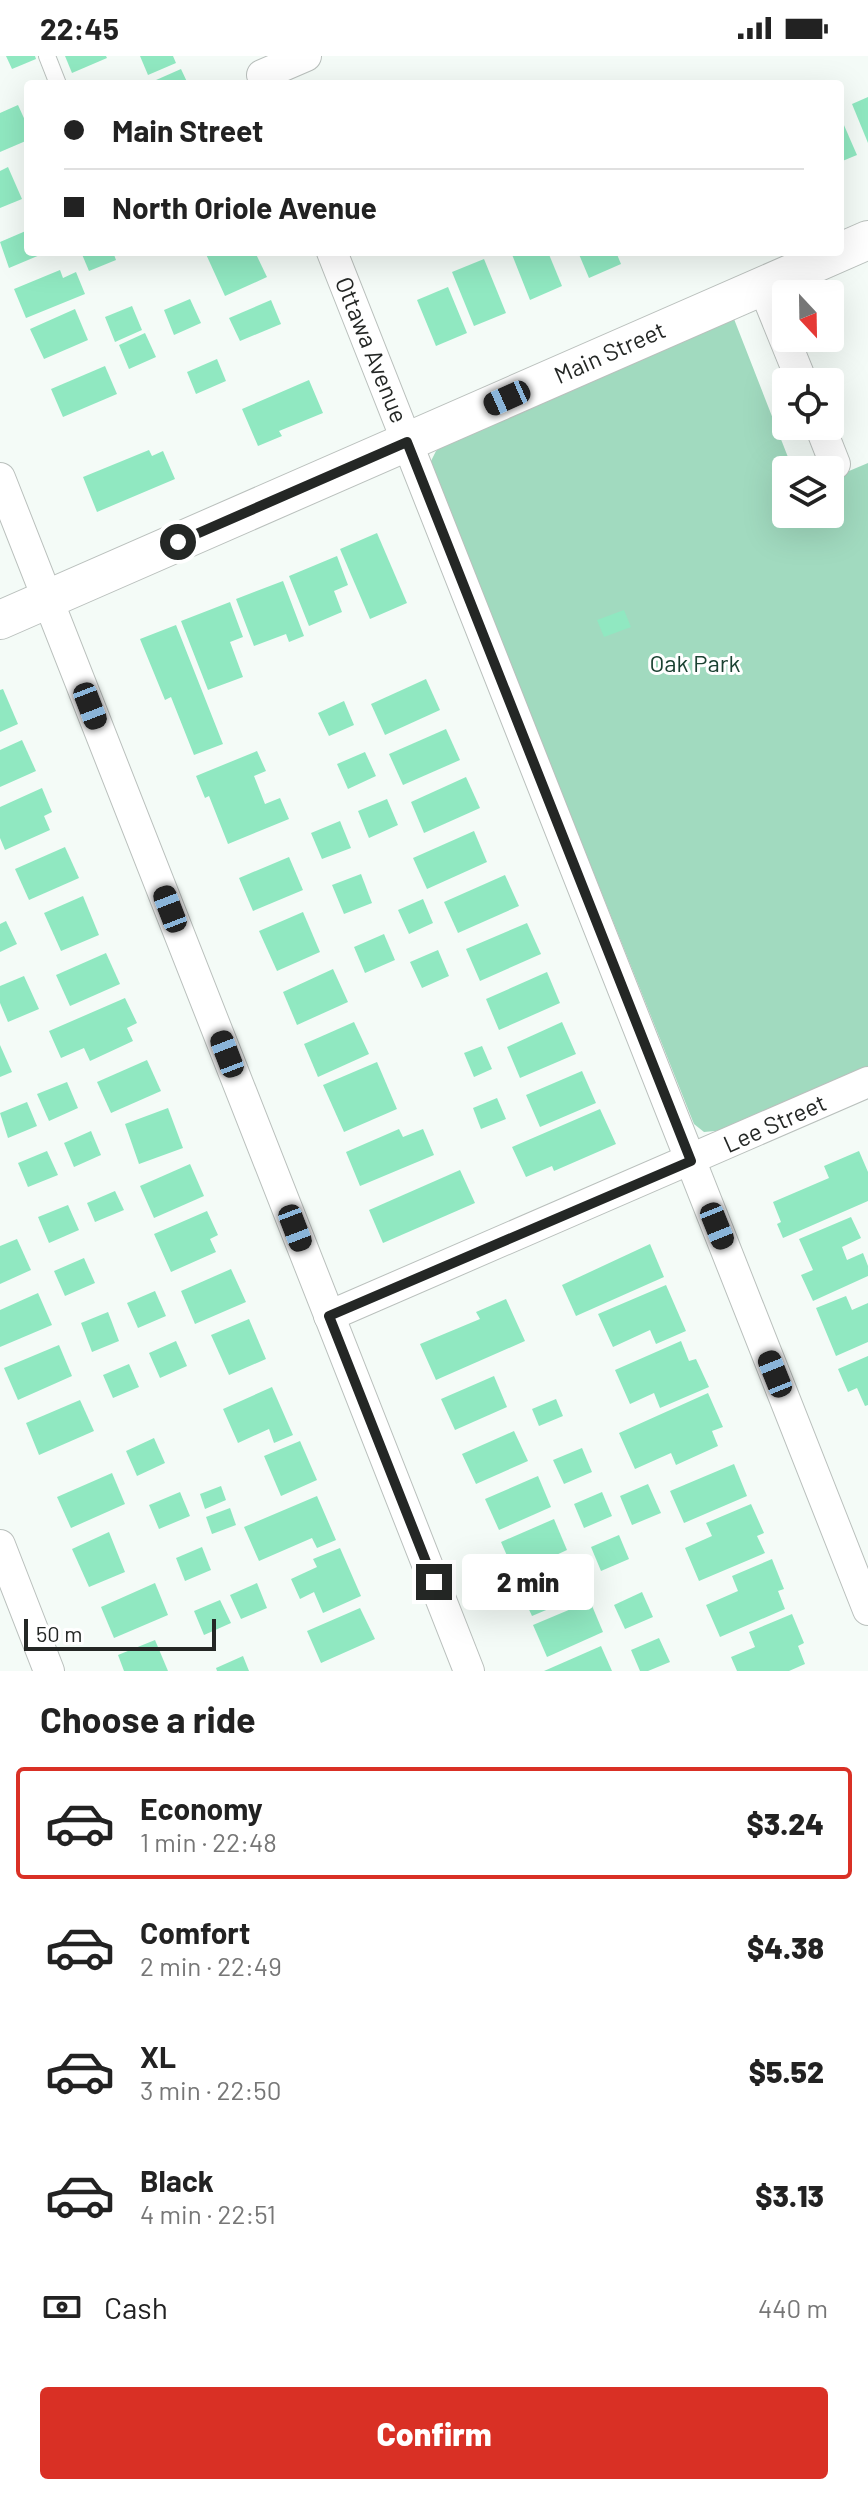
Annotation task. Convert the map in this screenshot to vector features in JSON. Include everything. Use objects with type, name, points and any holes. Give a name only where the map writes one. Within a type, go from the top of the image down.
[{"type":"street","points":[[261,72],[306,56]]},
{"type":"street","name":"Main Street","points":[[844,251],[868,240]]},
{"type":"street","name":"Ottawa Avenue","points":[[334,256],[868,1610]]},
{"type":"street","name":"Main Street","points":[[0,620],[831,256]]},
{"type":"street","points":[[763,286],[796,368]]},
{"type":"street","points":[[0,478],[469,1671]]},
{"type":"street","name":"Lee Street","points":[[329,1316],[868,1082]]},
{"type":"street","points":[[0,1545],[49,1671]]},
{"type":"lane","points":[[47,56],[56,80]]},
{"type":"green space","name":"Oak Park","points":[[734,319],[772,416],[772,440],[781,440],[788,456],[772,456],[772,528],[844,528],[844,473],[868,463],[868,1067],[726,1130],[704,1132],[694,1124],[430,463],[436,451],[449,441]]},
{"type":"building","points":[[6,56],[35,56],[36,59],[12,69]]},
{"type":"building","points":[[65,56],[106,56],[107,58],[72,73]]},
{"type":"building","points":[[140,56],[173,56],[176,63],[148,75]]},
{"type":"building","points":[[181,69],[186,80],[156,80]]},
{"type":"building","points":[[868,97],[868,143],[852,104]]},
{"type":"building","points":[[18,105],[24,118],[24,142],[0,152],[0,113]]},
{"type":"building","points":[[844,125],[857,155],[844,160]]},
{"type":"building","points":[[8,167],[22,199],[0,208],[0,171]]},
{"type":"building","points":[[24,232],[24,256],[38,256],[9,268],[0,242]]},
{"type":"building","points":[[83,256],[114,256],[116,260],[89,271]]},
{"type":"building","points":[[207,256],[257,256],[267,277],[225,296]]},
{"type":"building","points":[[513,256],[550,256],[562,286],[530,300]]},
{"type":"building","points":[[580,256],[618,256],[621,264],[589,278]]},
{"type":"building","points":[[484,259],[506,313],[474,326],[452,272]]},
{"type":"building","points":[[60,270],[63,278],[76,272],[85,294],[26,318],[14,289]]},
{"type":"building","points":[[448,287],[467,333],[436,346],[417,300]]},
{"type":"building","points":[[190,299],[201,323],[174,335],[164,310]]},
{"type":"building","points":[[271,300],[281,324],[240,341],[229,318]]},
{"type":"building","points":[[132,306],[142,330],[115,342],[105,317]]},
{"type":"building","points":[[75,309],[88,340],[44,359],[30,329]]},
{"type":"building","points":[[145,333],[156,357],[129,369],[119,345]]},
{"type":"building","points":[[217,359],[226,381],[196,394],[187,372]]},
{"type":"building","points":[[105,366],[117,394],[63,417],[51,389]]},
{"type":"building","points":[[309,380],[323,413],[279,431],[282,436],[258,446],[242,409]]},
{"type":"building","points":[[149,450],[152,456],[163,451],[175,479],[97,512],[83,477]]},
{"type":"building","points":[[377,533],[407,603],[370,619],[340,549]]},
{"type":"building","points":[[337,556],[348,585],[334,591],[342,612],[309,626],[289,576]]},
{"type":"building","points":[[283,581],[304,636],[289,642],[286,634],[254,646],[236,599]]},
{"type":"building","points":[[230,602],[243,637],[230,642],[243,677],[208,690],[181,621]]},
{"type":"building","points":[[624,610],[631,627],[604,637],[597,620]]},
{"type":"building","points":[[176,625],[223,744],[194,755],[171,697],[165,700],[140,639]]},
{"type":"building","points":[[426,679],[440,710],[385,735],[371,704]]},
{"type":"building","points":[[3,689],[18,724],[0,732],[0,690]]},
{"type":"building","points":[[344,701],[354,725],[329,736],[318,713]]},
{"type":"building","points":[[446,729],[460,760],[403,785],[389,754]]},
{"type":"building","points":[[22,740],[36,771],[0,787],[0,750]]},
{"type":"building","points":[[257,751],[266,771],[254,776],[265,804],[280,798],[289,819],[228,844],[209,796],[205,798],[196,776]]},
{"type":"building","points":[[365,752],[376,776],[348,789],[337,764]]},
{"type":"building","points":[[466,777],[480,808],[424,833],[411,802]]},
{"type":"building","points":[[42,788],[52,812],[44,816],[50,830],[5,850],[0,838],[0,807]]},
{"type":"building","points":[[387,799],[398,825],[369,838],[358,811]]},
{"type":"building","points":[[340,821],[351,848],[322,859],[311,833]]},
{"type":"building","points":[[474,831],[487,862],[427,889],[413,858]]},
{"type":"building","points":[[65,847],[79,878],[29,900],[15,869]]},
{"type":"building","points":[[289,857],[303,890],[253,911],[239,878]]},
{"type":"building","points":[[361,874],[372,903],[344,914],[332,885]]},
{"type":"building","points":[[505,875],[519,906],[458,933],[444,902]]},
{"type":"building","points":[[83,896],[99,935],[61,951],[44,913]]},
{"type":"building","points":[[423,899],[433,923],[409,934],[398,910]]},
{"type":"building","points":[[303,912],[320,952],[277,971],[259,931]]},
{"type":"building","points":[[6,921],[17,944],[0,952],[0,924]]},
{"type":"building","points":[[527,923],[541,954],[480,981],[466,949]]},
{"type":"building","points":[[384,934],[395,960],[365,973],[354,947]]},
{"type":"building","points":[[438,950],[449,976],[422,988],[410,962]]},
{"type":"building","points":[[106,953],[120,984],[70,1006],[56,975]]},
{"type":"building","points":[[333,969],[348,1002],[297,1025],[283,992]]},
{"type":"building","points":[[547,972],[560,1003],[499,1030],[486,999]]},
{"type":"building","points":[[24,976],[39,1009],[8,1022],[0,1003],[0,986]]},
{"type":"building","points":[[125,998],[137,1023],[127,1028],[133,1041],[90,1061],[84,1048],[61,1058],[49,1031]]},
{"type":"building","points":[[354,1022],[369,1054],[318,1077],[304,1044]]},
{"type":"building","points":[[562,1022],[576,1054],[520,1078],[507,1047]]},
{"type":"building","points":[[0,1045],[12,1072],[0,1077]]},
{"type":"building","points":[[482,1046],[492,1069],[474,1077],[464,1053]]},
{"type":"building","points":[[147,1060],[161,1091],[111,1113],[97,1082]]},
{"type":"building","points":[[377,1062],[397,1109],[344,1132],[323,1085]]},
{"type":"building","points":[[582,1071],[596,1103],[540,1127],[526,1095]]},
{"type":"building","points":[[67,1082],[78,1108],[49,1121],[37,1094]]},
{"type":"building","points":[[497,1098],[506,1119],[481,1129],[473,1108]]},
{"type":"building","points":[[27,1102],[37,1126],[8,1138],[0,1113]]},
{"type":"building","points":[[168,1108],[183,1148],[139,1164],[125,1124]]},
{"type":"building","points":[[600,1109],[616,1144],[554,1171],[552,1166],[526,1177],[512,1147]]},
{"type":"building","points":[[399,1129],[403,1137],[423,1129],[434,1155],[360,1186],[346,1152]]},
{"type":"building","points":[[91,1131],[101,1155],[74,1167],[64,1143]]},
{"type":"building","points":[[47,1151],[58,1175],[28,1187],[18,1163]]},
{"type":"building","points":[[859,1151],[868,1172],[868,1201],[783,1238],[773,1202],[829,1178],[824,1166]]},
{"type":"building","points":[[190,1164],[204,1196],[154,1218],[140,1186]]},
{"type":"building","points":[[460,1170],[475,1203],[383,1243],[369,1210]]},
{"type":"building","points":[[115,1191],[124,1210],[95,1222],[87,1203]]},
{"type":"building","points":[[68,1205],[79,1230],[49,1243],[38,1217]]},
{"type":"building","points":[[207,1211],[218,1235],[210,1239],[216,1252],[171,1272],[154,1234]]},
{"type":"building","points":[[851,1217],[861,1238],[842,1247],[847,1260],[863,1253],[868,1276],[813,1301],[801,1275],[813,1270],[799,1239]]},
{"type":"building","points":[[17,1239],[31,1270],[0,1284],[0,1246]]},
{"type":"building","points":[[650,1244],[664,1277],[576,1316],[562,1285]]},
{"type":"building","points":[[84,1258],[95,1283],[65,1296],[54,1271]]},
{"type":"building","points":[[231,1269],[246,1302],[195,1324],[181,1291]]},
{"type":"building","points":[[666,1285],[686,1331],[656,1344],[650,1330],[613,1347],[598,1314]]},
{"type":"building","points":[[155,1291],[166,1316],[138,1328],[127,1303]]},
{"type":"building","points":[[38,1293],[52,1325],[0,1347],[0,1310]]},
{"type":"building","points":[[846,1296],[852,1310],[868,1303],[868,1342],[836,1356],[816,1308]]},
{"type":"building","points":[[506,1299],[525,1341],[436,1380],[420,1344],[480,1319],[476,1312]]},
{"type":"building","points":[[108,1312],[119,1341],[92,1352],[81,1323]]},
{"type":"building","points":[[249,1319],[266,1359],[229,1375],[211,1335]]},
{"type":"building","points":[[176,1341],[187,1366],[160,1378],[149,1353]]},
{"type":"building","points":[[681,1341],[689,1361],[696,1359],[709,1387],[660,1408],[654,1393],[630,1404],[615,1370]]},
{"type":"building","points":[[59,1345],[72,1376],[18,1400],[4,1368]]},
{"type":"building","points":[[868,1356],[868,1405],[865,1406],[857,1388],[848,1392],[838,1369]]},
{"type":"building","points":[[129,1364],[139,1387],[113,1398],[103,1375]]},
{"type":"building","points":[[494,1376],[507,1407],[455,1430],[441,1399]]},
{"type":"building","points":[[272,1387],[293,1435],[274,1443],[269,1429],[238,1443],[223,1409]]},
{"type":"building","points":[[708,1393],[723,1427],[712,1431],[718,1446],[676,1465],[671,1453],[635,1469],[619,1433]]},
{"type":"building","points":[[556,1399],[563,1416],[539,1426],[532,1409]]},
{"type":"building","points":[[80,1400],[94,1431],[39,1455],[26,1423]]},
{"type":"building","points":[[514,1431],[528,1461],[476,1484],[462,1454]]},
{"type":"building","points":[[154,1438],[165,1463],[137,1476],[126,1451]]},
{"type":"building","points":[[300,1441],[317,1480],[281,1496],[264,1456]]},
{"type":"building","points":[[582,1448],[592,1472],[564,1484],[553,1460]]},
{"type":"building","points":[[734,1464],[747,1496],[684,1523],[670,1491]]},
{"type":"building","points":[[112,1473],[125,1504],[71,1528],[57,1497]]},
{"type":"building","points":[[538,1476],[551,1507],[499,1530],[485,1499]]},
{"type":"building","points":[[648,1484],[661,1513],[632,1525],[620,1496]]},
{"type":"building","points":[[221,1486],[226,1500],[205,1509],[200,1494]]},
{"type":"building","points":[[180,1492],[190,1516],[159,1529],[149,1505]]},
{"type":"building","points":[[602,1492],[612,1516],[584,1528],[574,1504]]},
{"type":"building","points":[[317,1496],[336,1540],[317,1548],[312,1538],[259,1561],[244,1527]]},
{"type":"building","points":[[751,1504],[764,1533],[757,1536],[765,1553],[699,1581],[685,1548],[712,1536],[706,1523]]},
{"type":"building","points":[[230,1508],[236,1525],[212,1534],[206,1517]]},
{"type":"building","points":[[554,1519],[567,1550],[515,1574],[501,1542]]},
{"type":"building","points":[[109,1532],[125,1572],[89,1587],[72,1549]]},
{"type":"building","points":[[619,1535],[629,1559],[601,1571],[591,1547]]},
{"type":"building","points":[[202,1547],[211,1570],[185,1581],[176,1558]]},
{"type":"building","points":[[340,1548],[361,1596],[323,1613],[314,1592],[300,1599],[291,1579],[317,1567],[313,1559]]},
{"type":"building","points":[[772,1559],[784,1589],[778,1591],[785,1609],[720,1637],[706,1605],[738,1591],[732,1576]]},
{"type":"building","points":[[570,1562],[584,1594],[532,1616],[518,1586]]},
{"type":"building","points":[[155,1583],[168,1615],[114,1638],[101,1607]]},
{"type":"building","points":[[257,1583],[267,1608],[241,1619],[230,1595]]},
{"type":"building","points":[[642,1592],[653,1617],[625,1629],[614,1605]]},
{"type":"building","points":[[220,1600],[231,1623],[204,1635],[194,1611]]},
{"type":"building","points":[[590,1601],[603,1632],[547,1657],[533,1625]]},
{"type":"building","points":[[360,1608],[375,1639],[321,1663],[307,1631]]},
{"type":"building","points":[[792,1614],[804,1643],[798,1646],[805,1664],[789,1671],[737,1671],[731,1657],[755,1647],[749,1632]]},
{"type":"building","points":[[659,1638],[670,1662],[640,1671],[631,1650]]},
{"type":"building","points":[[155,1640],[168,1671],[124,1671],[118,1655]]},
{"type":"building","points":[[601,1646],[612,1671],[544,1671]]},
{"type":"building","points":[[243,1656],[249,1671],[217,1671],[216,1668]]},
{"type":"route","points":[[178,542],[407,442],[691,1161],[329,1316],[434,1582]]}]
